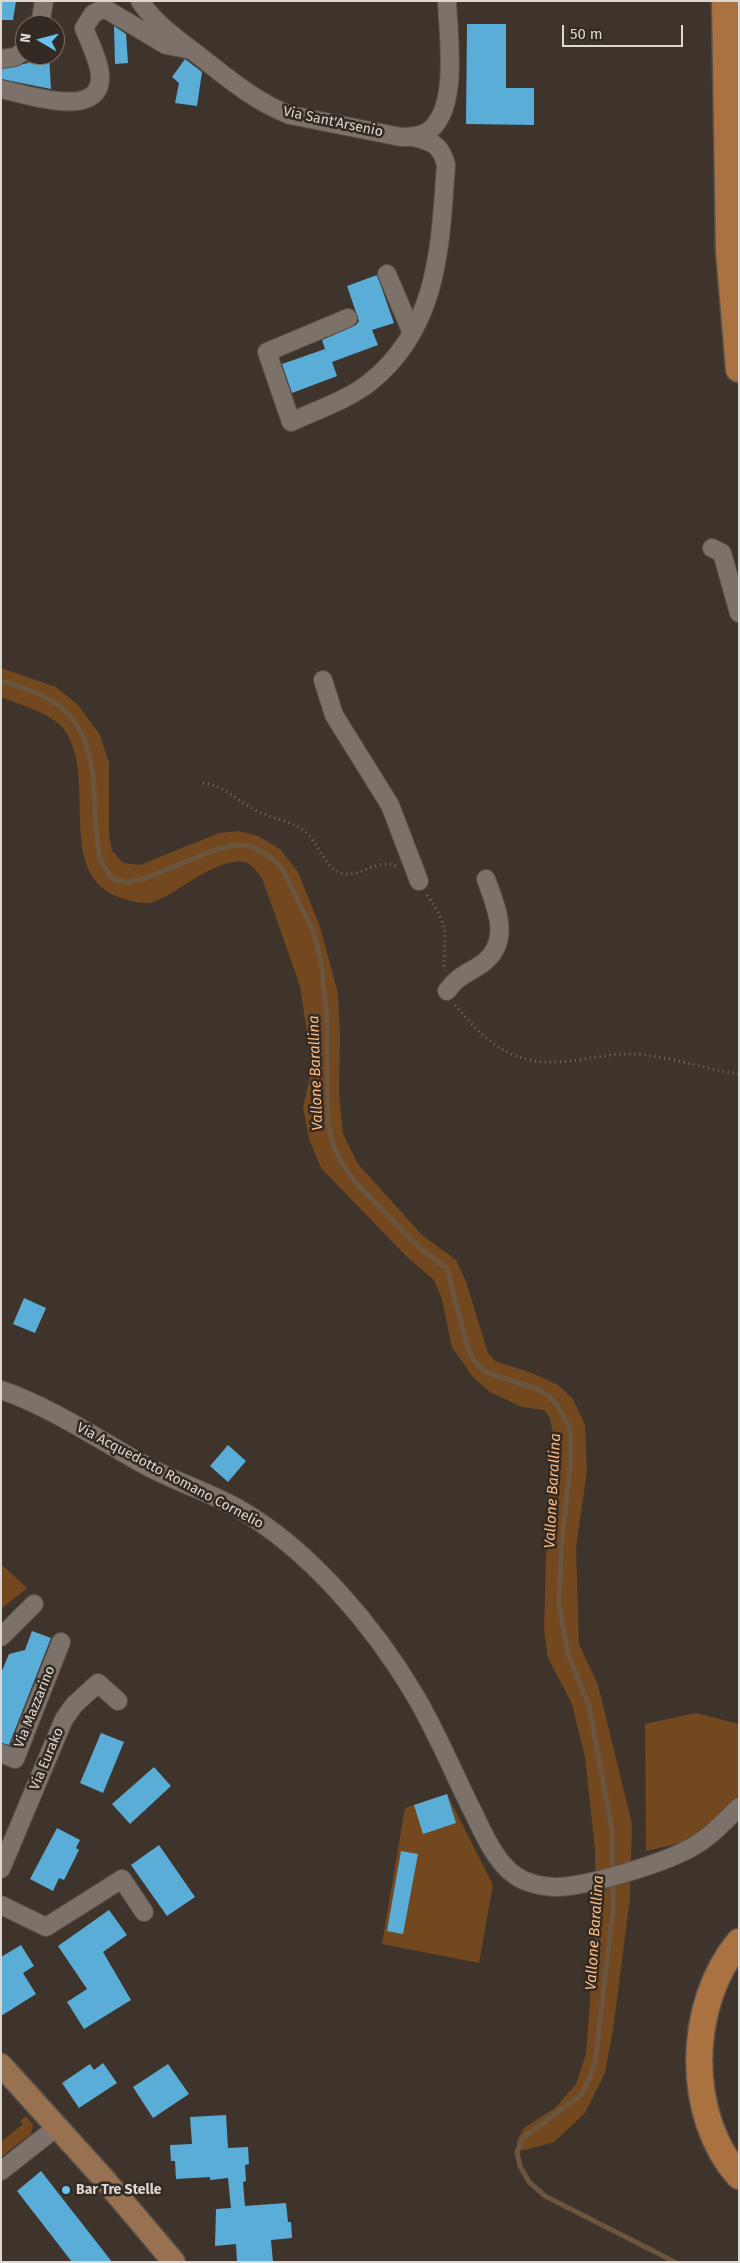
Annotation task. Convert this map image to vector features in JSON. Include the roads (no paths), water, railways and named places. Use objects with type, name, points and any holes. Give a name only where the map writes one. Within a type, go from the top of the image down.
[{"type":"highway","points":[[725,1],[729,251],[739,369]]},
{"type":"highway","points":[[739,1942],[723,1965],[709,1997],[702,2031],[700,2065],[703,2099],[712,2132],[728,2164],[739,2176]]},
{"type":"main road","points":[[1,2065],[57,2126],[174,2262]]},
{"type":"street","points":[[42,15],[44,1]]},
{"type":"street","name":"Via Sant'Arsenio","points":[[140,1],[153,18],[191,50],[254,99],[272,108],[290,115],[401,137],[414,136]]},
{"type":"street","points":[[414,136],[427,132],[437,122],[446,107],[449,90],[447,1]]},
{"type":"street","points":[[1,89],[65,103],[87,100],[98,90],[100,75],[84,28],[93,14],[104,8],[166,45],[191,50]]},
{"type":"street","points":[[1,60],[15,57]]},
{"type":"street","points":[[348,318],[267,352],[291,422],[332,404],[369,384],[400,354],[424,312],[438,260],[446,165],[443,152],[437,146],[431,141],[414,136]]},
{"type":"street","points":[[387,274],[412,333]]},
{"type":"street","points":[[712,548],[722,553],[739,613]]},
{"type":"street","points":[[322,680],[334,715],[390,805],[419,881]]},
{"type":"street","points":[[447,991],[455,980],[483,963],[494,952],[500,941],[500,924],[486,879]]},
{"type":"street","name":"Via Acquedotto Romano Cornelio","points":[[1,1390],[13,1394],[59,1418],[158,1473],[236,1507],[266,1526],[297,1552],[348,1604],[396,1666],[417,1699],[485,1836],[504,1867],[518,1878],[542,1886],[570,1886],[642,1868],[695,1846],[721,1825],[739,1807]]},
{"type":"street","points":[[1,1637],[34,1604]]},
{"type":"street","name":"Via Mazzarino","points":[[1,1753],[15,1759],[61,1642]]},
{"type":"street","name":"Via Eurako","points":[[1,1869],[68,1712],[98,1683],[118,1700]]},
{"type":"street","points":[[1,1905],[46,1927],[122,1879],[144,1912]]},
{"type":"street","points":[[1,2171],[57,2126]]},
{"type":"waterway","name":"Vallone Barallina","points":[[1,681],[41,695],[59,706],[73,720],[82,735],[92,770],[98,850],[105,868],[114,880],[129,882],[146,878],[217,849],[237,845],[254,847],[269,856],[282,868],[314,933],[321,962],[327,1020],[328,1122],[333,1145],[343,1165],[357,1184],[420,1248],[447,1269],[468,1349],[474,1361],[485,1372],[537,1389],[549,1396],[570,1428],[570,1468],[561,1549],[559,1604],[568,1654],[589,1706],[612,1829],[613,1909],[595,2064],[583,2093],[523,2138],[517,2152],[520,2166],[529,2182],[545,2196],[675,2262]]},
{"type":"place","name":"Bar Tre Stelle","points":[[66,2190]]}]
